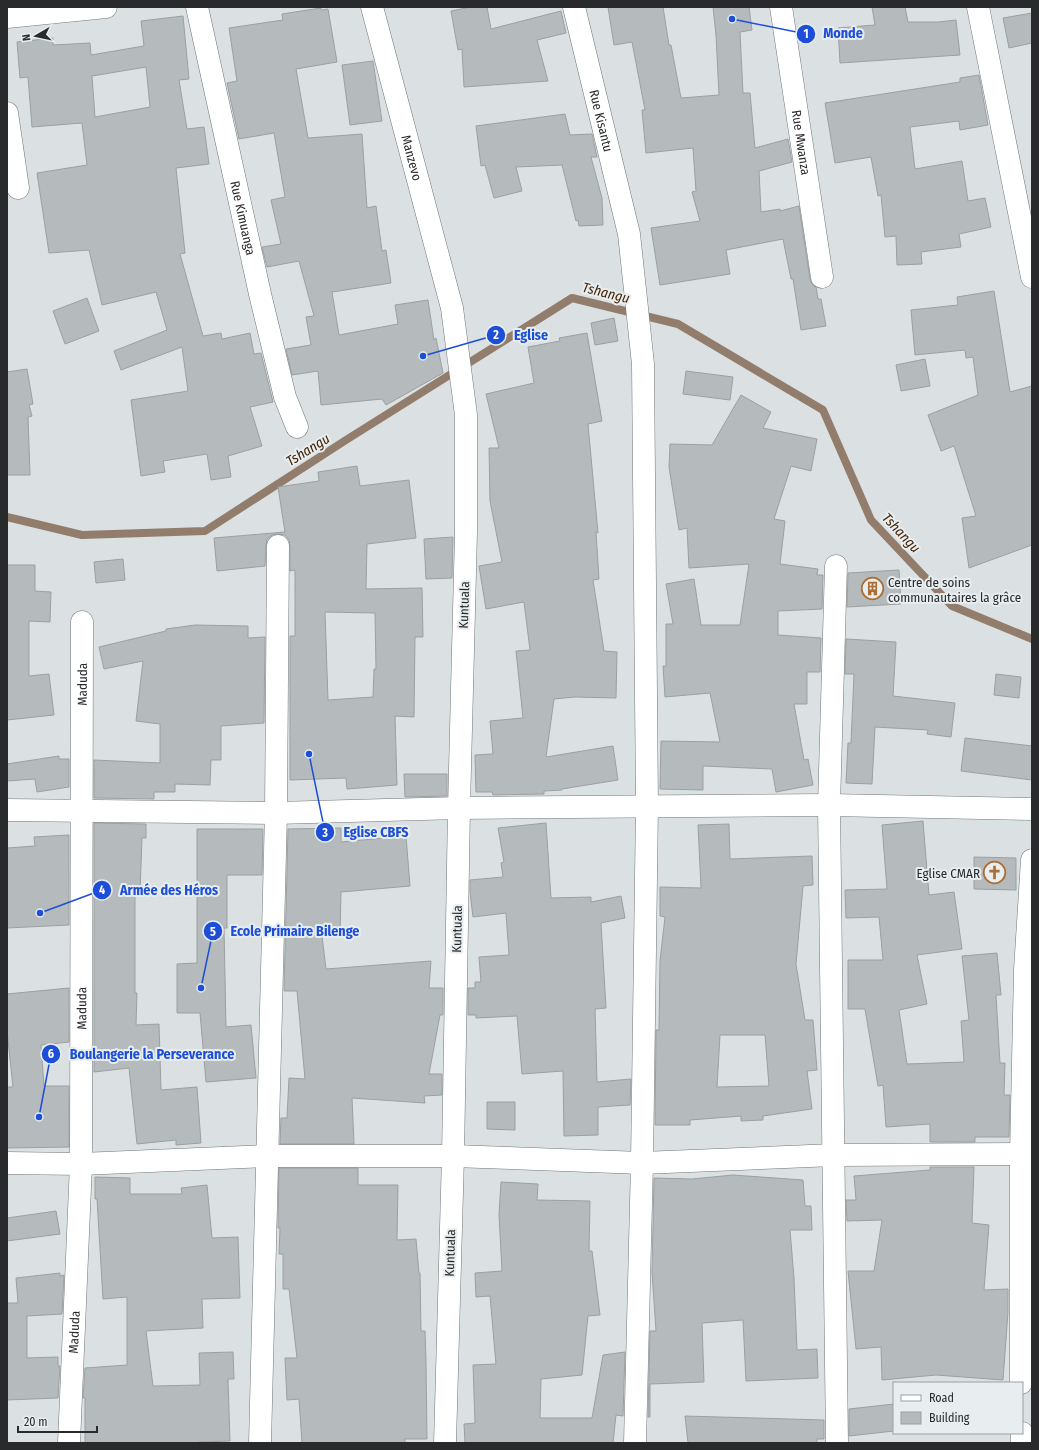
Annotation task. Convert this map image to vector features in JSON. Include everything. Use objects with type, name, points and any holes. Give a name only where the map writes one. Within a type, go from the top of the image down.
[{"type":"street","points":[[7,17],[106,7]]},
{"type":"street","name":"Rue Kimuanga","points":[[197,7],[262,301],[285,397],[297,427]]},
{"type":"street","name":"Manzevo","points":[[372,7],[452,308],[466,415]]},
{"type":"street","name":"Rue Kisantu","points":[[574,7],[629,234],[644,364],[648,806],[642,1163],[635,1443]]},
{"type":"street","name":"Rue Mwanza","points":[[781,7],[822,277]]},
{"type":"street","points":[[978,7],[1032,273]]},
{"type":"street","points":[[7,113],[18,188]]},
{"type":"street","name":"Kuntuala","points":[[445,1443],[453,1156],[459,808],[466,532],[466,415]]},
{"type":"street","points":[[260,1443],[276,813],[278,546]]},
{"type":"street","points":[[836,566],[829,806],[837,1443]]},
{"type":"street","name":"Maduda","points":[[69,1443],[81,1164],[83,812],[82,622]]},
{"type":"street","points":[[7,810],[276,813],[459,808],[648,806],[829,806],[1032,809]]},
{"type":"street","points":[[1022,1382],[1021,1154],[1025,970],[1032,860]]},
{"type":"street","points":[[7,1163],[81,1164],[268,1156],[453,1156],[642,1163],[834,1155],[1021,1154]]},
{"type":"building","points":[[471,7],[487,7],[491,29],[561,11],[566,33],[537,40],[548,81],[464,87],[462,49],[458,50],[451,11]]},
{"type":"building","points":[[608,7],[663,7],[669,45],[671,45],[681,98],[719,95],[713,7],[749,7],[752,30],[740,32],[743,93],[750,93],[755,148],[788,139],[792,162],[759,171],[761,212],[780,209],[780,211],[799,206],[810,279],[812,284],[816,287],[818,299],[821,299],[826,326],[801,330],[793,279],[791,279],[783,239],[726,250],[730,274],[660,285],[651,228],[700,221],[692,192],[696,191],[693,148],[646,153],[642,110],[645,110],[632,42],[614,45]]},
{"type":"building","points":[[872,7],[905,7],[908,22],[938,22],[956,20],[960,55],[840,63],[838,28],[875,25]]},
{"type":"building","points":[[321,8],[321,10],[328,9],[337,62],[296,69],[308,138],[362,134],[367,208],[376,206],[382,251],[386,250],[391,283],[332,292],[339,335],[398,324],[395,305],[428,300],[434,340],[436,338],[443,373],[386,405],[382,399],[321,405],[318,371],[292,375],[286,349],[311,345],[306,317],[314,316],[299,261],[267,267],[262,247],[281,244],[271,200],[285,197],[274,133],[239,139],[227,83],[237,81],[229,28],[283,20],[282,14]]},
{"type":"building","points":[[1032,13],[1032,43],[1009,48],[1003,18]]},
{"type":"building","points":[[183,16],[189,79],[179,80],[187,129],[204,127],[209,164],[176,168],[185,253],[180,254],[203,336],[221,333],[222,339],[250,333],[254,354],[261,353],[273,402],[250,407],[262,446],[228,456],[231,477],[211,480],[207,454],[163,461],[165,472],[141,476],[131,400],[188,391],[182,347],[121,370],[114,351],[167,330],[156,292],[102,305],[89,250],[49,253],[37,173],[87,165],[82,123],[32,127],[28,77],[20,78],[17,42],[53,38],[53,45],[90,43],[91,55],[144,46],[141,21]],"holes":[[[146,67],[150,107],[95,117],[92,76]]]},
{"type":"building","points":[[373,61],[382,121],[350,125],[342,65]]},
{"type":"building","points":[[979,75],[988,125],[960,130],[959,121],[910,127],[915,169],[962,161],[968,201],[985,198],[991,227],[959,234],[961,247],[921,252],[922,264],[897,265],[896,236],[885,237],[881,195],[878,196],[871,157],[835,163],[825,103],[960,82],[960,78]]},
{"type":"building","points":[[565,114],[570,135],[592,134],[597,157],[591,157],[602,198],[603,225],[579,226],[578,220],[576,221],[562,165],[516,167],[522,191],[494,198],[485,165],[481,166],[476,126]]},
{"type":"building","points":[[994,291],[1010,392],[1032,386],[1032,545],[969,568],[962,518],[976,516],[954,446],[941,451],[928,415],[978,395],[973,357],[966,358],[965,350],[915,355],[911,310],[958,305],[957,297]]},
{"type":"building","points":[[87,298],[99,331],[65,344],[53,311]]},
{"type":"building","points":[[614,318],[618,341],[595,345],[591,323]]},
{"type":"building","points":[[587,333],[602,421],[588,424],[598,533],[596,532],[599,579],[593,580],[604,651],[617,652],[616,698],[575,697],[554,699],[546,757],[613,746],[618,780],[562,790],[544,791],[544,794],[493,795],[492,792],[476,792],[475,755],[493,754],[490,721],[523,718],[516,651],[530,650],[524,602],[486,609],[479,566],[502,562],[490,501],[489,448],[499,448],[486,394],[534,383],[528,347],[560,341],[559,338]]},
{"type":"building","points":[[925,359],[930,386],[901,391],[896,365]]},
{"type":"building","points":[[27,369],[33,404],[29,405],[32,416],[28,417],[30,475],[7,475],[7,372]]},
{"type":"building","points":[[686,371],[733,377],[730,400],[683,394]]},
{"type":"building","points":[[741,395],[771,412],[763,428],[817,439],[811,471],[791,466],[774,519],[785,521],[780,564],[818,569],[817,575],[823,575],[822,609],[778,611],[778,635],[821,638],[820,672],[807,672],[807,704],[794,704],[804,760],[808,759],[813,785],[776,792],[772,769],[703,766],[703,790],[660,789],[661,741],[720,742],[710,693],[665,697],[663,666],[666,666],[666,624],[673,624],[666,584],[694,579],[701,625],[740,625],[749,564],[689,568],[687,528],[679,530],[669,467],[670,444],[712,445]]},
{"type":"building","points":[[357,466],[360,486],[409,480],[416,538],[367,544],[366,589],[422,588],[423,637],[415,637],[414,717],[395,716],[397,785],[347,789],[346,778],[290,780],[290,636],[295,636],[295,570],[290,571],[289,540],[285,535],[278,534],[272,535],[267,539],[265,566],[217,571],[214,538],[285,532],[278,487],[319,481],[318,472]],"holes":[[[325,612],[375,613],[376,669],[374,669],[373,697],[328,700]]]},
{"type":"building","points":[[453,537],[452,578],[426,579],[424,539]]},
{"type":"building","points":[[123,559],[125,580],[96,583],[94,562]]},
{"type":"building","points":[[7,565],[35,565],[35,591],[51,592],[50,622],[29,621],[29,676],[49,674],[54,715],[7,720]]},
{"type":"building","name":"Centre de soins communautaires la grâce","points":[[899,570],[901,604],[847,607],[848,573]]},
{"type":"building","points":[[195,625],[248,626],[248,638],[265,637],[264,723],[221,726],[221,760],[211,760],[210,785],[175,784],[175,792],[154,792],[154,799],[94,798],[94,760],[160,763],[160,724],[136,721],[143,661],[104,669],[99,647],[166,631],[166,629]]},
{"type":"building","points":[[846,639],[896,642],[893,696],[955,703],[951,737],[927,734],[928,730],[875,727],[872,784],[846,783],[848,743],[851,743],[854,674],[845,674]]},
{"type":"building","points":[[996,674],[1021,677],[1019,698],[994,695]]},
{"type":"building","points":[[965,738],[1032,746],[1032,780],[961,771]]},
{"type":"building","points":[[59,756],[59,759],[69,759],[69,787],[37,792],[35,779],[7,781],[7,764]]},
{"type":"building","points":[[404,774],[447,774],[447,796],[405,797]]},
{"type":"building","points":[[923,821],[929,895],[954,892],[962,949],[917,955],[927,1004],[899,1010],[907,1064],[964,1062],[961,1021],[969,1020],[962,956],[997,953],[1001,995],[996,995],[1000,1063],[1005,1063],[1004,1095],[1010,1095],[1009,1137],[975,1137],[975,1142],[930,1142],[930,1124],[886,1127],[883,1085],[878,1086],[865,1009],[848,1009],[848,960],[883,960],[879,917],[846,918],[845,890],[887,889],[882,825]]},
{"type":"building","points":[[94,823],[146,824],[146,838],[142,838],[140,893],[135,892],[135,993],[137,993],[136,1025],[159,1024],[161,1090],[197,1087],[201,1143],[176,1145],[176,1140],[137,1144],[129,1068],[94,1072]]},
{"type":"building","points":[[546,823],[551,898],[591,897],[591,902],[621,896],[625,918],[601,923],[606,1008],[595,1009],[597,1082],[631,1079],[630,1105],[598,1107],[598,1135],[564,1136],[563,1071],[522,1074],[517,1016],[476,1018],[476,1015],[468,1015],[468,988],[475,988],[475,982],[481,982],[479,957],[509,955],[506,913],[473,917],[470,880],[503,877],[501,863],[504,862],[498,828]]},
{"type":"building","points":[[729,824],[730,859],[812,856],[813,885],[803,886],[796,964],[805,1020],[813,1020],[817,1070],[807,1071],[812,1109],[763,1116],[763,1120],[741,1121],[741,1116],[690,1120],[690,1125],[655,1125],[656,1030],[659,1030],[660,961],[665,917],[660,916],[660,887],[701,888],[698,825]],"holes":[[[720,1035],[765,1035],[769,1086],[717,1087]]]},
{"type":"building","points":[[341,828],[341,842],[406,836],[410,886],[341,892],[340,934],[322,936],[326,969],[431,961],[429,988],[443,988],[443,1015],[440,1015],[429,1074],[442,1074],[442,1095],[424,1096],[425,1103],[352,1098],[354,1144],[280,1144],[281,1118],[287,1118],[289,1078],[305,1079],[297,991],[284,991],[288,829]]},
{"type":"building","points":[[197,829],[263,829],[262,875],[227,875],[227,928],[224,928],[226,1027],[251,1025],[256,1078],[206,1082],[200,1013],[177,1013],[177,964],[197,963]]},
{"type":"building","points":[[69,835],[69,925],[7,928],[7,848],[35,846],[34,837]]},
{"type":"building","name":"Eglise CMAR","points":[[974,857],[1016,858],[1016,890],[974,889]]},
{"type":"building","points":[[69,988],[69,1042],[41,1045],[44,1086],[69,1086],[69,1147],[7,1148],[7,1087],[13,1087],[7,1031],[7,994]]},
{"type":"building","points":[[487,1102],[515,1102],[515,1130],[487,1129]]},
{"type":"building","points":[[930,1167],[974,1167],[972,1223],[989,1225],[984,1290],[1008,1289],[1008,1312],[1003,1380],[936,1375],[882,1380],[881,1347],[856,1349],[848,1271],[874,1271],[882,1220],[847,1221],[846,1200],[856,1200],[854,1176],[930,1170]]},
{"type":"building","points":[[279,1168],[358,1168],[358,1185],[398,1185],[397,1240],[416,1239],[420,1273],[421,1331],[425,1331],[427,1439],[405,1439],[405,1443],[302,1443],[299,1399],[287,1400],[285,1358],[297,1358],[289,1289],[283,1289],[283,1254],[279,1254]]},
{"type":"building","points":[[733,1175],[803,1180],[805,1206],[811,1206],[812,1230],[790,1230],[797,1350],[817,1349],[818,1378],[746,1381],[743,1320],[702,1323],[704,1382],[650,1384],[650,1417],[648,1417],[650,1331],[656,1331],[652,1272],[654,1178],[692,1179]]},
{"type":"building","points":[[95,1177],[130,1178],[130,1194],[182,1194],[181,1188],[207,1185],[212,1238],[238,1237],[240,1298],[202,1299],[203,1328],[146,1331],[153,1386],[200,1385],[199,1353],[233,1352],[234,1379],[228,1379],[230,1441],[199,1443],[85,1443],[85,1398],[83,1398],[85,1368],[127,1365],[127,1297],[103,1299],[97,1199],[95,1199]]},
{"type":"building","points":[[501,1182],[538,1184],[537,1200],[590,1201],[589,1251],[592,1251],[600,1315],[588,1316],[582,1375],[541,1379],[540,1418],[592,1418],[603,1355],[625,1352],[623,1416],[616,1415],[613,1443],[465,1443],[464,1424],[475,1423],[473,1365],[496,1364],[490,1296],[476,1297],[475,1273],[502,1271],[499,1215]]},
{"type":"building","points":[[56,1211],[60,1234],[7,1241],[7,1218]]},
{"type":"building","points":[[60,1273],[60,1276],[64,1275],[62,1314],[27,1316],[27,1358],[58,1357],[58,1366],[60,1366],[58,1398],[7,1400],[7,1303],[18,1303],[16,1278]]},
{"type":"building","points":[[893,1404],[893,1431],[849,1436],[849,1409]]},
{"type":"building","points":[[685,1416],[824,1420],[824,1439],[817,1439],[817,1443],[688,1443]]},
{"type":"waterway","name":"Tshangu","points":[[7,517],[82,535],[205,531],[346,440],[572,298],[678,324],[823,410],[871,520],[952,606],[1032,639]]},
{"type":"place","name":"Monde","points":[[732,19]]},
{"type":"place","name":"Eglise","points":[[423,356]]},
{"type":"place","name":"Centre de soins communautaires la grâce","points":[[872,589]]},
{"type":"place","name":"Eglise CBFS","points":[[309,754]]},
{"type":"place","name":"Eglise CMAR","points":[[995,873]]},
{"type":"place","name":"Armée des Héros","points":[[40,913]]},
{"type":"place","name":"Ecole Primaire Bilenge","points":[[201,988]]},
{"type":"place","name":"Boulangerie la Perseverance","points":[[39,1117]]}]
